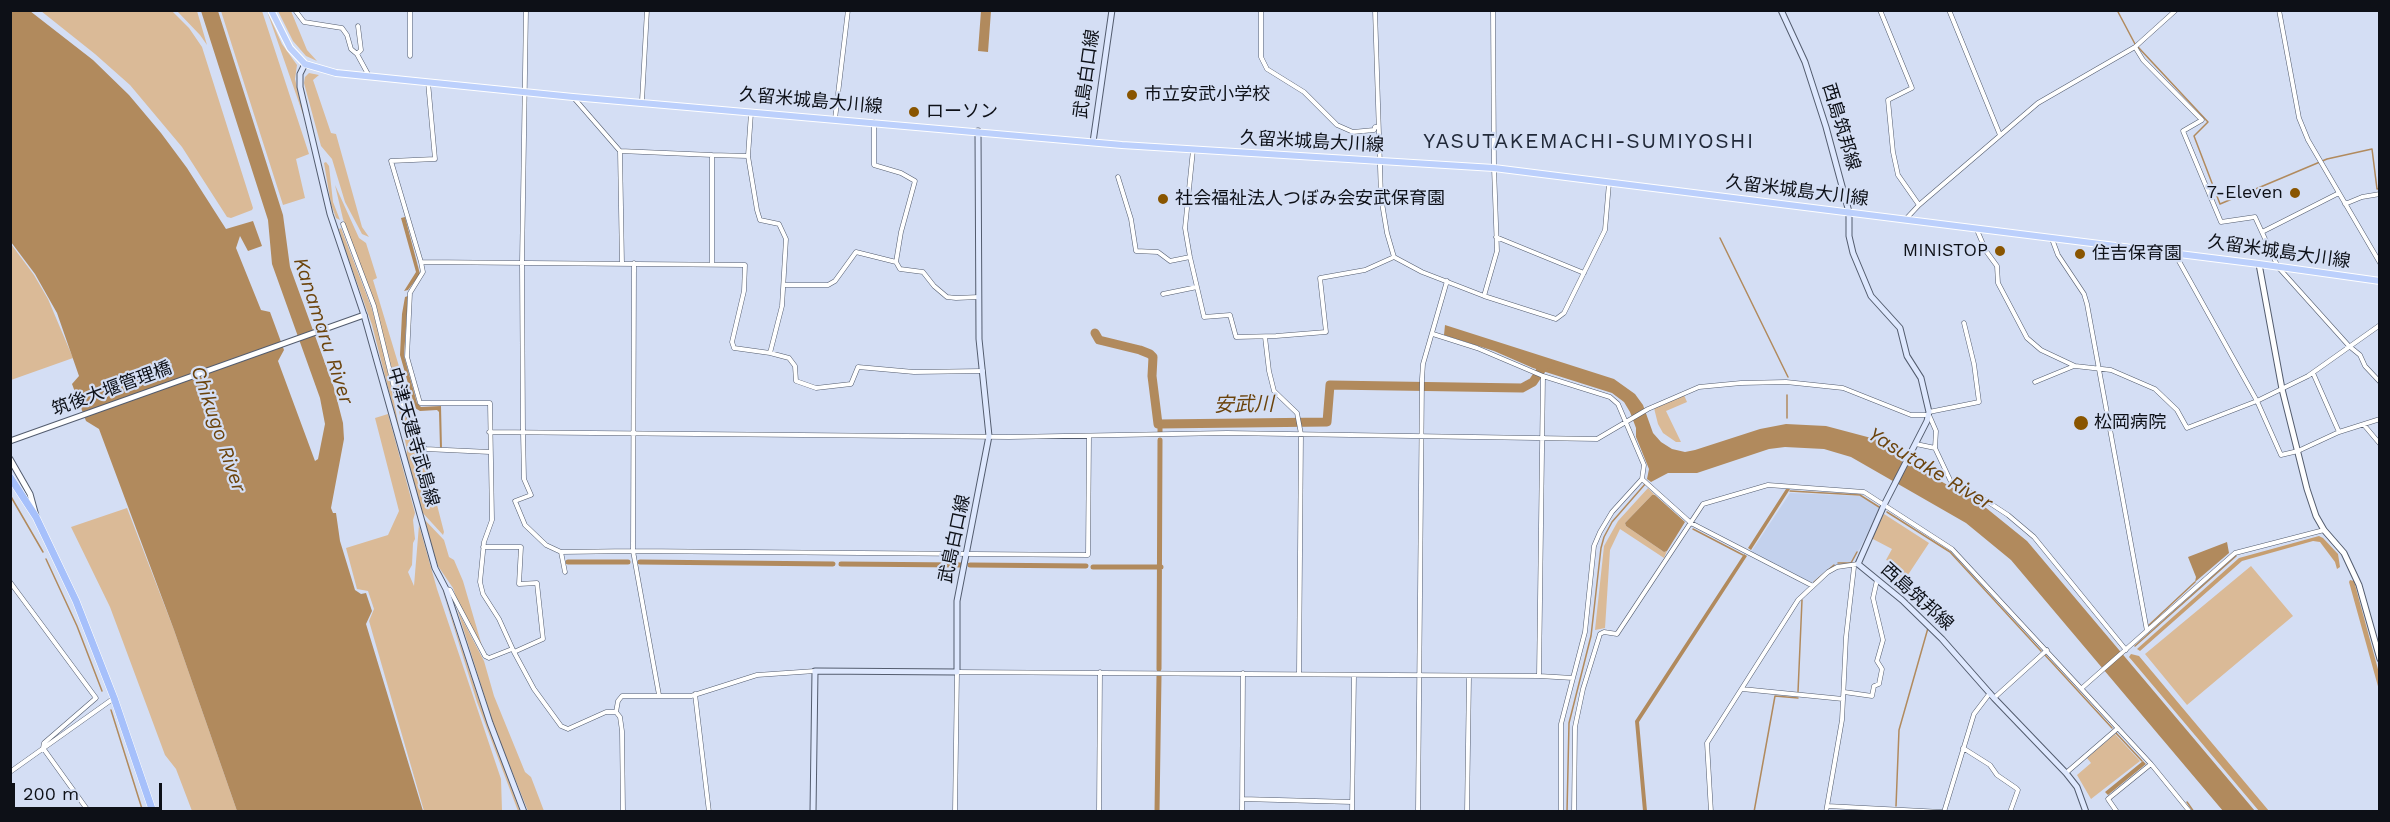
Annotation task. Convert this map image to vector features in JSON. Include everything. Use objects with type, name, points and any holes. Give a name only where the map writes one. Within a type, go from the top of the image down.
[{"type":"highway","points":[[10,477],[36,517],[76,601],[114,698],[153,812]]},
{"type":"main road","points":[[271,10],[290,48],[305,64]]},
{"type":"main road","name":"武島白口線","points":[[1093,142],[1112,10]]},
{"type":"main road","name":"西島筑邦線","points":[[1781,10],[1805,62],[1826,127],[1849,212],[1849,236],[1860,273],[1871,296],[1900,328],[1907,356],[1921,378],[1929,414],[1856,566],[1877,580],[1923,619],[1992,696],[2066,773],[2077,787],[2086,812]]},
{"type":"main road","name":"久留米城島大川線","points":[[305,64],[336,73],[370,77],[1093,142],[1494,168],[2175,253],[2379,281]]},
{"type":"main road","name":"中津天建寺武島線","points":[[305,64],[300,74],[300,87],[330,214],[432,557],[446,589],[490,723],[524,812]]},
{"type":"main road","name":"武島白口線","points":[[957,672],[957,601],[989,435],[979,339],[978,131]]},
{"type":"main road","points":[[813,812],[815,671],[957,672]]},
{"type":"street","points":[[295,10],[304,22],[342,28],[347,35],[351,49],[357,54],[370,77]]},
{"type":"street","points":[[410,10],[410,56]]},
{"type":"street","points":[[526,10],[522,263],[523,432],[524,479],[531,495],[515,501],[525,525],[546,545],[561,552],[1088,555],[1089,436]]},
{"type":"street","points":[[642,101],[647,10]]},
{"type":"street","points":[[835,119],[848,10]]},
{"type":"street","points":[[1261,10],[1261,57],[1267,69],[1304,92],[1337,125],[1353,132],[1374,130],[1378,127]]},
{"type":"street","points":[[1375,10],[1381,197],[1387,233],[1394,256],[1422,272],[1447,282],[1556,319],[1564,312],[1605,230],[1609,183]]},
{"type":"street","points":[[1484,296],[1497,251],[1493,10]]},
{"type":"street","points":[[1880,10],[1912,88],[1888,100],[1893,152],[1898,175],[1918,205]]},
{"type":"street","points":[[1949,10],[2000,135]]},
{"type":"street","points":[[1905,220],[1918,205],[2038,103],[2135,47],[2176,10]]},
{"type":"street","points":[[2278,10],[2299,118],[2308,140],[2379,263]]},
{"type":"street","points":[[357,54],[361,50],[358,26]]},
{"type":"street","points":[[2135,47],[2143,60],[2202,120],[2183,131],[2221,222],[2255,217],[2278,267],[2349,346],[2360,355],[2365,366],[2379,382]]},
{"type":"street","points":[[428,81],[435,159],[391,161],[423,272],[410,293],[407,357],[420,403],[490,403],[492,520],[483,547],[481,589],[499,619],[534,689],[564,728],[573,727],[606,712],[616,712],[621,717],[623,812]]},
{"type":"street","points":[[573,96],[620,151],[622,264]]},
{"type":"street","points":[[751,111],[748,156],[760,220],[779,224],[786,239],[782,306],[770,353]]},
{"type":"street","points":[[874,122],[874,165],[901,172],[915,181],[901,232],[896,262],[900,269],[923,272],[947,297],[979,297]]},
{"type":"street","points":[[1193,150],[1185,228],[1190,257],[1204,317],[1230,315],[1236,337],[1326,332],[1320,278],[1365,270],[1394,256]]},
{"type":"street","points":[[620,151],[748,156]]},
{"type":"street","points":[[712,155],[712,264]]},
{"type":"street","points":[[1118,177],[1131,219],[1136,251],[1158,252],[1170,261],[1190,257]]},
{"type":"street","points":[[2262,232],[2339,193]]},
{"type":"street","points":[[2345,204],[2362,197],[2379,194]]},
{"type":"street","points":[[1912,211],[1916,222]]},
{"type":"street","points":[[343,224],[374,306],[394,387],[425,449],[490,452]]},
{"type":"street","points":[[1977,230],[1986,251],[1996,266],[1998,283],[2027,338],[2042,350],[2075,366],[2110,370],[2155,389],[2177,410],[2187,428],[2257,401],[2313,373],[2379,325]]},
{"type":"street","points":[[1496,237],[1584,273]]},
{"type":"street","points":[[2052,239],[2058,255],[2084,294],[2100,369],[2147,631]]},
{"type":"street","points":[[784,285],[828,285],[835,280],[856,252],[896,262]]},
{"type":"street","points":[[2175,253],[2257,401],[2281,455],[2298,451],[2339,432],[2379,419]]},
{"type":"street","points":[[421,262],[745,265],[744,291],[732,342],[734,348],[789,358],[795,366],[796,381],[816,387],[851,384],[858,367],[914,372],[984,372]]},
{"type":"street","points":[[634,263],[633,551],[659,695]]},
{"type":"street","points":[[2259,264],[2282,389],[2307,489],[2316,516],[2324,530],[2344,553],[2360,585],[2379,659]]},
{"type":"street","points":[[1418,812],[1422,379],[1423,364],[1447,282]]},
{"type":"street","points":[[1163,294],[1197,287]]},
{"type":"street","name":"筑後大堰管理橋","points":[[10,441],[362,316]]},
{"type":"street","points":[[489,432],[1089,436],[1300,433],[1597,439],[1648,409],[1703,386],[1786,382],[1843,388],[1911,415],[1929,414],[1979,402],[1974,364],[1964,323]]},
{"type":"street","points":[[1433,334],[1477,348],[1534,373],[1610,397],[1618,404],[1627,420],[1644,465],[1642,478],[1612,512],[1594,546],[1585,632],[1562,724],[1561,812]]},
{"type":"street","points":[[1265,337],[1274,391],[1297,413],[1300,433],[1299,674]]},
{"type":"street","points":[[2035,382],[2075,366]]},
{"type":"street","points":[[2313,373],[2339,432]]},
{"type":"street","points":[[1539,676],[1543,376]]},
{"type":"street","points":[[1929,414],[1936,431],[1935,448],[1952,484],[1982,498],[2008,515],[2034,537],[2125,651]]},
{"type":"street","points":[[2364,424],[2379,444]]},
{"type":"street","points":[[1916,444],[1935,448]]},
{"type":"street","points":[[10,459],[30,494],[36,517]]},
{"type":"street","points":[[1642,478],[1691,523],[1813,586]]},
{"type":"street","points":[[1574,812],[1575,727],[1600,634],[1604,632],[1617,634],[1706,502],[1768,484],[1859,490],[1952,549],[2151,764],[2190,812]]},
{"type":"street","points":[[2082,688],[2235,553],[2324,530]]},
{"type":"street","points":[[446,589],[453,594],[485,656],[489,658],[543,639],[537,584],[519,584],[521,547],[483,547]]},
{"type":"street","points":[[561,552],[565,572]]},
{"type":"street","points":[[1711,812],[1707,743],[1798,600],[1828,572],[1837,567],[1856,566],[1846,637],[1844,692],[1838,745],[1826,812]]},
{"type":"street","points":[[1844,692],[1872,696],[1874,686],[1879,684],[1882,669],[1877,661],[1883,640],[1873,598],[1877,580]]},
{"type":"street","points":[[10,582],[96,698],[44,743],[43,748]]},
{"type":"street","points":[[1827,806],[1943,812],[1974,714],[2047,650]]},
{"type":"street","points":[[616,712],[618,701],[622,696],[695,694],[758,675],[815,671]]},
{"type":"street","points":[[955,812],[957,672],[1573,678]]},
{"type":"street","points":[[1099,812],[1100,672]]},
{"type":"street","points":[[1242,812],[1243,673]]},
{"type":"street","points":[[1352,812],[1354,675]]},
{"type":"street","points":[[1467,812],[1469,677]]},
{"type":"street","points":[[1742,689],[1843,699]]},
{"type":"street","points":[[695,694],[709,812]]},
{"type":"street","points":[[10,772],[114,698]]},
{"type":"street","points":[[2066,773],[2118,728]]},
{"type":"street","points":[[43,748],[89,812]]},
{"type":"street","points":[[1964,748],[1990,765],[1997,775],[2018,790],[2010,812]]},
{"type":"street","points":[[2117,812],[2108,799],[2151,764]]},
{"type":"street","points":[[1242,799],[1352,802]]},
{"type":"shaded area","points":[[41,11],[172,11],[189,28],[202,47],[252,210],[231,218],[227,217],[182,147],[130,85]]},
{"type":"shaded area","points":[[177,11],[197,11],[207,45],[200,35]]},
{"type":"shaded area","points":[[221,11],[262,11],[309,154],[296,159],[305,198],[283,205]]},
{"type":"shaded area","points":[[267,11],[282,44],[297,65],[295,79],[305,120]]},
{"type":"shaded area","points":[[278,11],[291,11],[307,50],[317,61],[306,56],[293,41]]},
{"type":"shaded area","points":[[309,73],[319,75],[313,80],[331,133],[336,134],[362,227],[369,237],[362,234],[345,202],[332,159],[321,146],[304,83]]},
{"type":"shaded area","points":[[326,162],[329,166],[333,202],[340,220],[336,218],[331,204],[324,163]]},
{"type":"shaded area","points":[[335,185],[359,238],[366,243],[377,278],[373,280],[420,436],[397,389],[375,305],[343,219]]},
{"type":"shaded area","points":[[341,228],[372,309],[383,347],[402,442],[372,325],[344,246],[339,229]]},
{"type":"shaded area","points":[[11,244],[48,299],[73,358],[11,380]]},
{"type":"shaded area","points":[[1684,395],[1687,402],[1666,411],[1681,442],[1676,442],[1663,433],[1654,408]]},
{"type":"shaded area","points":[[396,396],[426,455],[443,535],[421,511],[406,457],[407,450]]},
{"type":"shaded area","points":[[388,414],[415,513],[412,565],[408,572],[414,586],[419,525],[437,589],[501,779],[502,811],[424,811],[369,621],[374,609],[368,591],[357,589],[346,548],[388,535],[399,511],[375,418]]},
{"type":"shaded area","points":[[1648,488],[1655,495],[1652,495],[1625,523],[1626,526],[1664,552],[1667,551],[1664,558],[1620,529],[1610,550],[1605,628],[1595,630],[1604,546],[1618,521]]},
{"type":"shaded area","points":[[1790,493],[1861,496],[1880,508],[1852,564],[1837,564],[1812,583],[1751,552]]},
{"type":"shaded area","points":[[127,508],[174,630],[237,811],[192,811],[176,769],[165,755],[110,607],[71,527]]},
{"type":"shaded area","points":[[1884,514],[1929,543],[1898,590],[1895,588],[1900,573],[1899,568],[1886,560],[1892,549],[1871,538]]},
{"type":"shaded area","points":[[423,518],[444,540],[449,557],[454,560],[463,581],[482,646],[460,609],[453,588],[438,566]]},
{"type":"shaded area","points":[[2319,536],[2338,554],[2340,567],[2337,569],[2335,562],[2320,542],[2313,541],[2242,561],[2140,651],[2137,649],[2239,558]]},
{"type":"shaded area","points":[[2251,566],[2293,616],[2187,705],[2145,654]]},
{"type":"shaded area","points":[[2354,581],[2379,673],[2379,690],[2349,582]]},
{"type":"shaded area","points":[[442,589],[479,700],[520,811],[518,811],[477,702]]},
{"type":"shaded area","points":[[457,609],[484,661],[494,696],[525,772],[531,777],[544,811],[528,811],[495,729]]},
{"type":"shaded area","points":[[2131,654],[2139,656],[2269,811],[2259,811],[2129,657]]},
{"type":"shaded area","points":[[2115,734],[2140,761],[2091,799],[2077,775],[2091,763],[2087,758]]},
{"type":"water","name":"Chikugo River","points":[[10,11],[30,11],[93,60],[129,95],[187,168],[226,229],[253,221],[262,246],[248,251],[240,236],[236,248],[261,310],[270,312],[284,350],[278,361],[315,461],[318,459],[325,424],[320,398],[272,264],[268,220],[201,11],[218,11],[283,215],[290,267],[334,388],[343,423],[344,439],[331,508],[333,513],[336,513],[340,541],[355,590],[361,594],[366,593],[372,611],[366,624],[423,811],[237,811],[174,630],[99,429],[86,421],[72,384],[79,376],[57,313],[35,274],[11,242]]},
{"type":"water","points":[[981,11],[991,11],[988,52],[978,51]]},
{"type":"water","points":[[405,217],[420,274],[408,290],[404,291],[416,272],[401,218]]},
{"type":"water","points":[[408,296],[404,356],[417,403],[421,407],[441,406],[442,449],[440,448],[439,412],[437,410],[420,411],[415,408],[400,355],[402,314],[405,297]]},
{"type":"water","points":[[1445,325],[1614,379],[1635,394],[1643,405],[1653,433],[1672,449],[1685,452],[1695,450],[1760,429],[1786,424],[1826,426],[1875,439],[1926,473],[1980,503],[2027,541],[2255,811],[2223,811],[2011,560],[1966,523],[1851,457],[1824,449],[1785,447],[1769,449],[1697,473],[1668,473],[1651,482],[1647,479],[1649,469],[1636,437],[1636,428],[1624,402],[1612,393],[1533,368],[1494,351],[1444,335]]},
{"type":"water","points":[[1786,489],[1790,489],[1751,550],[1748,548]]},
{"type":"water","points":[[1652,495],[1655,495],[1685,522],[1667,551],[1664,552],[1626,526],[1625,523]]},
{"type":"water","points":[[2227,542],[2229,553],[2195,582],[2196,577],[2188,557]]},
{"type":"water","points":[[1744,554],[1747,556],[1639,722],[1647,811],[1643,811],[1635,721]]},
{"type":"water","points":[[2143,761],[2146,764],[2108,795],[2105,792]]},
{"type":"waterway","points":[[2117,10],[2135,44]]},
{"type":"waterway","points":[[2138,47],[2208,122],[2194,136],[2220,204],[2327,159],[2372,149],[2377,189],[2380,188]]},
{"type":"waterway","points":[[1720,238],[1788,377]]},
{"type":"waterway","name":"安武川","points":[[1095,333],[1099,340],[1140,350],[1153,357],[1152,376],[1158,424],[1327,422],[1330,385],[1522,388],[1533,382],[1545,364],[1549,364]]},
{"type":"waterway","points":[[1787,395],[1787,418]]},
{"type":"waterway","points":[[1160,424],[1160,432]]},
{"type":"waterway","points":[[1159,669],[1160,440]]},
{"type":"waterway","points":[[1567,812],[1569,723],[1591,636],[1601,548],[1612,522],[1646,483]]},
{"type":"waterway","points":[[1790,491],[1860,495],[1879,507]]},
{"type":"waterway","points":[[10,495],[43,552]]},
{"type":"waterway","points":[[1887,512],[1950,552],[2041,651]]},
{"type":"waterway","points":[[1693,529],[1743,555]]},
{"type":"waterway","points":[[1838,563],[1851,563],[1857,552]]},
{"type":"waterway","points":[[2135,646],[2236,556]]},
{"type":"waterway","points":[[46,559],[77,626],[102,691]]},
{"type":"waterway","points":[[568,562],[628,562]]},
{"type":"waterway","points":[[640,562],[833,564]]},
{"type":"waterway","points":[[841,564],[961,565]]},
{"type":"waterway","points":[[970,565],[1086,566]]},
{"type":"waterway","points":[[1814,582],[1834,565]]},
{"type":"waterway","points":[[1093,567],[1161,567]]},
{"type":"waterway","points":[[2149,625],[2195,582]]},
{"type":"waterway","points":[[1798,692],[1802,600]]},
{"type":"waterway","points":[[1896,806],[1899,730],[1928,628]]},
{"type":"waterway","points":[[2045,655],[2112,728]]},
{"type":"waterway","points":[[1157,812],[1159,676]]},
{"type":"waterway","points":[[1754,812],[1775,696],[1798,698]]},
{"type":"waterway","points":[[111,710],[143,812]]},
{"type":"waterway","points":[[2116,733],[2142,761]]},
{"type":"waterway","points":[[2187,802],[2194,812]]},
{"type":"place","name":"市立安武小学校","points":[[1132,95]]},
{"type":"place","name":"ローソン","points":[[914,112]]},
{"type":"place","name":"7-Eleven","points":[[2295,193]]},
{"type":"place","name":"社会福祉法人つぼみ会安武保育園","points":[[1163,199]]},
{"type":"place","name":"MINISTOP","points":[[2000,251]]},
{"type":"place","name":"住吉保育園","points":[[2080,254]]},
{"type":"place","name":"松岡病院","points":[[2081,423]]},
{"type":"district","name":"YASUTAKEMACHI-SUMIYOSHI","points":[[1589,142]]},
{"type":"water label","name":"Kanamaru River","points":[[323,331]]},
{"type":"water label","name":"Yasutake River","points":[[1930,469]]}]
